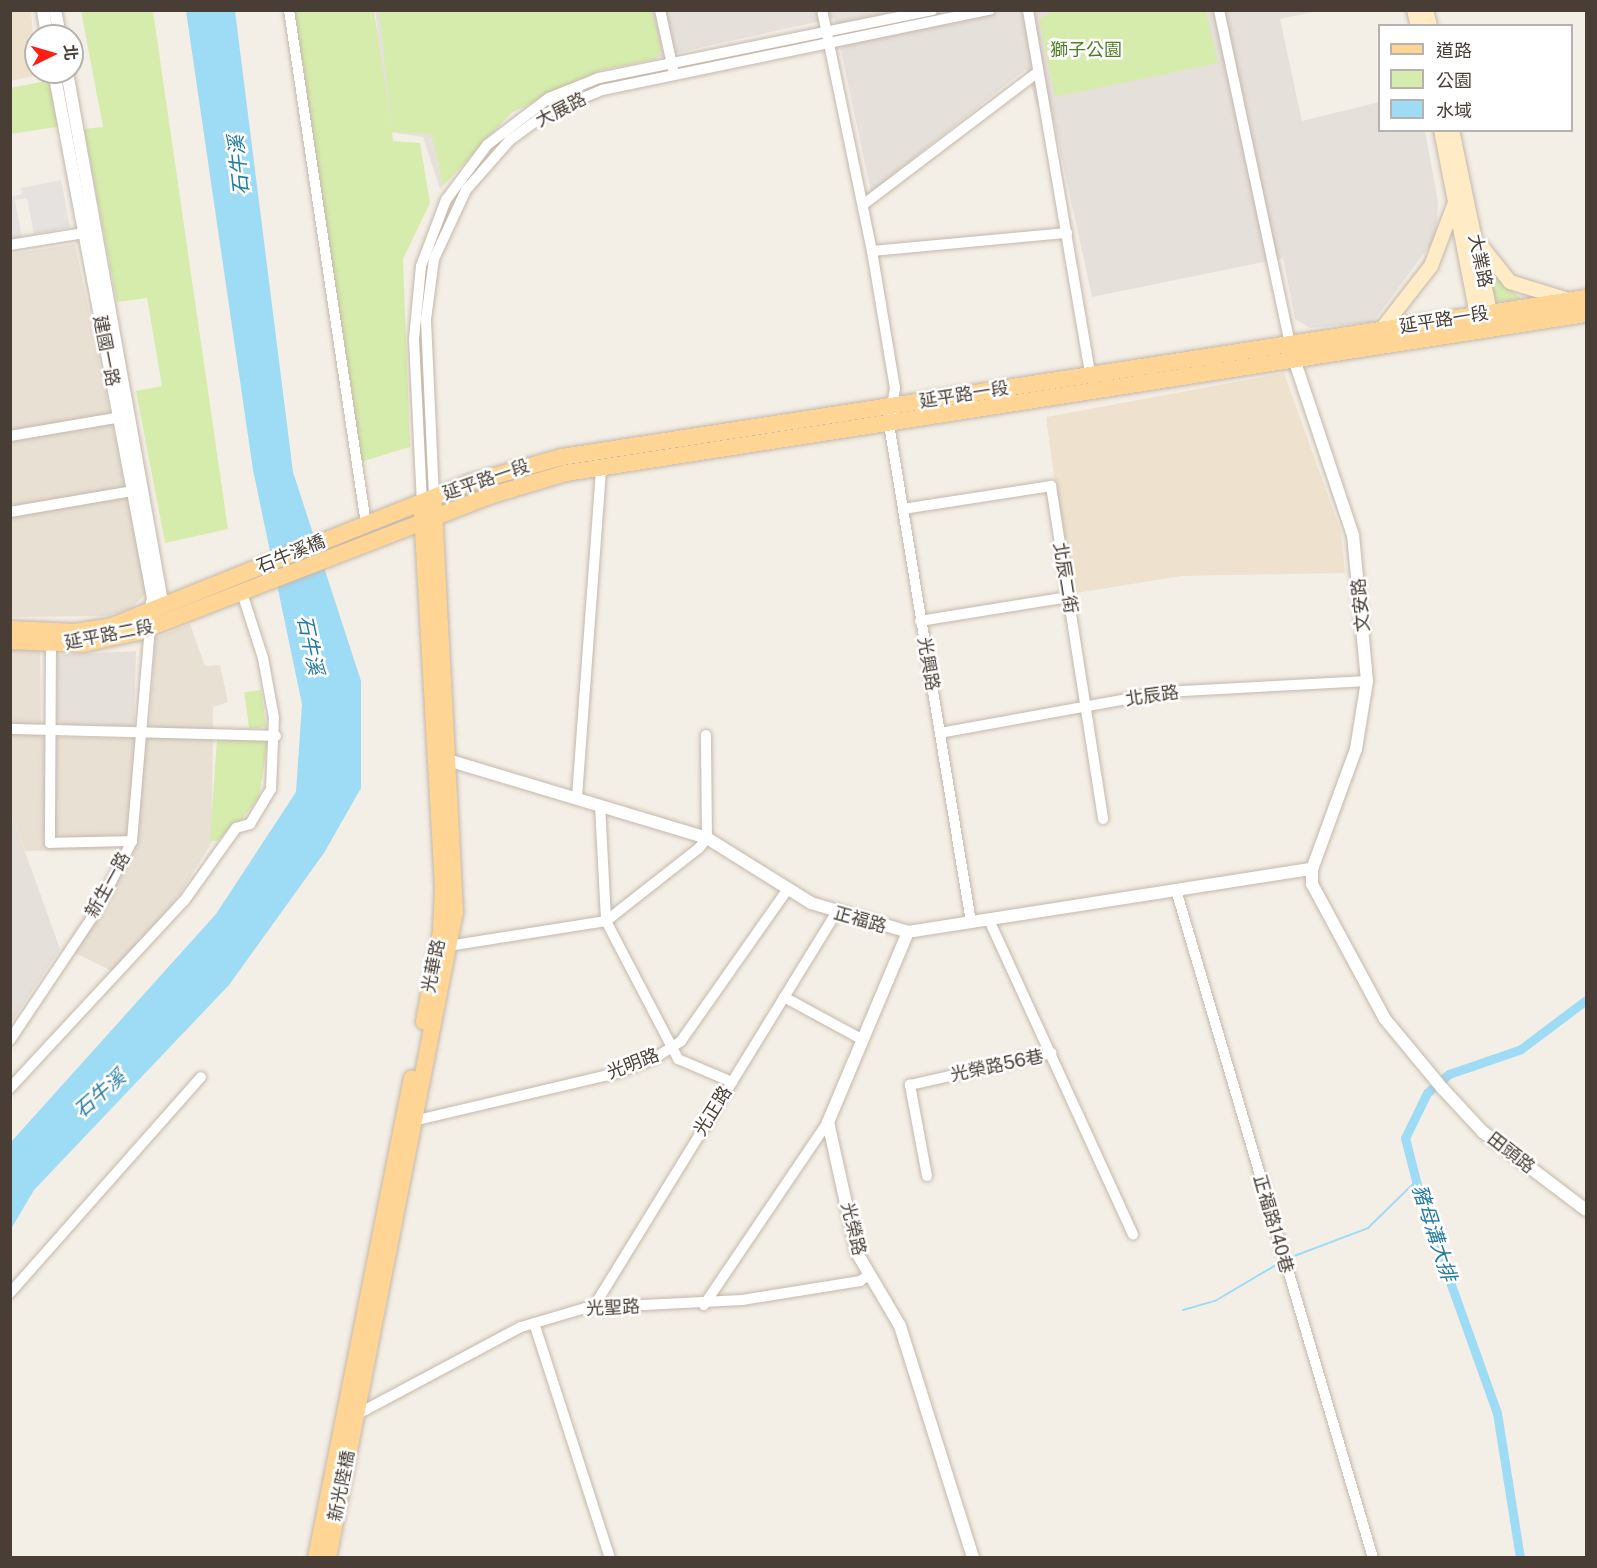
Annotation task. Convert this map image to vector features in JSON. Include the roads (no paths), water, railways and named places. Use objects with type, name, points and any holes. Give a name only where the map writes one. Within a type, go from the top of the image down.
[{"type":"main road","name":"大業路","points":[[1447,134],[1456,200],[1487,319]]},
{"type":"main road","name":"大業路","points":[[1447,134],[1473,229],[1487,319]]},
{"type":"main road","points":[[1381,330],[1431,266],[1456,200]]},
{"type":"main road","points":[[1473,229],[1490,261],[1510,282],[1569,300]]},
{"type":"main road","name":"延平路一段","points":[[356,547],[429,518],[566,473],[889,424],[1092,383],[1487,319],[1587,298]]},
{"type":"main road","name":"延平路一段","points":[[1291,351],[1381,330],[1487,319],[1587,314]]},
{"type":"main road","name":"延平路一段","points":[[359,527],[516,468],[674,438],[895,406],[1092,383]]},
{"type":"main road","points":[[779,423],[782,440]]},
{"type":"main road","points":[[674,438],[677,457]]},
{"type":"main road","name":"光華路","points":[[350,1418],[444,947],[455,874],[442,759],[428,500]]},
{"type":"main road","name":"石牛溪橋","points":[[237,588],[359,527]]},
{"type":"main road","name":"石牛溪橋","points":[[237,588],[356,547]]},
{"type":"main road","name":"延平路二段","points":[[153,616],[237,588]]},
{"type":"main road","name":"延平路二段","points":[[10,641],[51,639],[153,616],[237,588]]},
{"type":"main road","name":"延平路二段","points":[[10,629],[51,639]]},
{"type":"main road","name":"新光陸橋","points":[[316,1557],[350,1418]]},
{"type":"main road","name":"新光陸橋","points":[[328,1557],[350,1418]]},
{"type":"street","points":[[289,10],[359,527]]},
{"type":"street","points":[[660,10],[673,68]]},
{"type":"street","points":[[822,10],[864,204],[895,406]]},
{"type":"street","name":"大展路","points":[[428,500],[426,319],[434,259],[448,221],[477,175],[547,113],[602,90],[673,68],[932,10]]},
{"type":"street","name":"大展路","points":[[673,68],[829,43],[990,10]]},
{"type":"street","points":[[1028,10],[1092,383]]},
{"type":"street","points":[[1219,10],[1291,351]]},
{"type":"street","points":[[864,204],[1038,72]]},
{"type":"street","name":"建國一路","points":[[56,84],[83,233],[124,416],[133,491],[153,598],[153,616]]},
{"type":"street","name":"建國一路","points":[[69,84],[96,231],[153,616]]},
{"type":"street","points":[[10,246],[96,231]]},
{"type":"street","points":[[872,251],[1067,233]]},
{"type":"street","name":"文安路","points":[[1291,351],[1353,535],[1367,681],[1356,749],[1312,869]]},
{"type":"street","name":"光興路","points":[[895,406],[889,424],[971,922]]},
{"type":"street","points":[[10,436],[124,416]]},
{"type":"street","points":[[577,797],[601,468]]},
{"type":"street","name":"北辰二街","points":[[903,509],[1051,486],[1103,819]]},
{"type":"street","points":[[10,512],[133,491]]},
{"type":"street","points":[[10,1088],[184,901],[236,828],[250,824],[271,789],[276,736],[263,658],[237,588]]},
{"type":"street","points":[[920,621],[1068,597]]},
{"type":"street","name":"新生一路","points":[[10,1040],[95,913],[132,842],[153,616]]},
{"type":"street","points":[[51,639],[50,843],[132,842]]},
{"type":"street","name":"北辰路","points":[[940,732],[1165,692],[1367,681]]},
{"type":"street","points":[[10,729],[276,736]]},
{"type":"street","points":[[444,947],[606,921],[707,838],[706,735]]},
{"type":"street","name":"正福路","points":[[442,759],[577,797],[707,838],[787,890],[836,914],[908,932],[1312,869]]},
{"type":"street","points":[[600,805],[606,921],[670,1048],[678,1059],[732,1082]]},
{"type":"street","name":"田頭路","points":[[1312,869],[1312,884],[1385,1019],[1443,1089],[1483,1131],[1587,1210]]},
{"type":"street","name":"光明路","points":[[409,1122],[617,1073],[670,1048],[787,890]]},
{"type":"street","name":"正福路140巷","points":[[1176,890],[1373,1557]]},
{"type":"street","name":"光正路","points":[[592,1308],[836,914]]},
{"type":"street","points":[[989,920],[1051,1053]]},
{"type":"street","points":[[704,1305],[828,1122],[908,932]]},
{"type":"street","points":[[784,997],[863,1040]]},
{"type":"street","name":"光榮路56巷","points":[[927,1176],[910,1085],[1051,1053],[1133,1236]]},
{"type":"street","points":[[10,1293],[201,1077]]},
{"type":"street","name":"光榮路","points":[[828,1122],[857,1252],[900,1326],[973,1557]]},
{"type":"street","name":"光聖路","points":[[350,1418],[534,1323],[592,1308],[704,1305],[860,1281],[870,1274]]},
{"type":"street","points":[[534,1323],[610,1557]]},
{"type":"water","name":"石牛溪","points":[[186,11],[235,11],[293,472],[361,681],[361,788],[324,853],[229,985],[34,1190],[11,1229],[11,1142],[216,914],[296,792],[302,704],[253,470]]},
{"type":"waterway","name":"豬母溝大排","points":[[1520,1558],[1497,1413],[1422,1204],[1405,1138],[1427,1093],[1449,1074],[1521,1049],[1586,1000]]},
{"type":"waterway","points":[[1289,1258],[1368,1228],[1416,1181]]},
{"type":"waterway","points":[[1183,1310],[1215,1301],[1281,1262]]},
{"type":"park label","name":"獅子公園","points":[[1086,50]]}]
